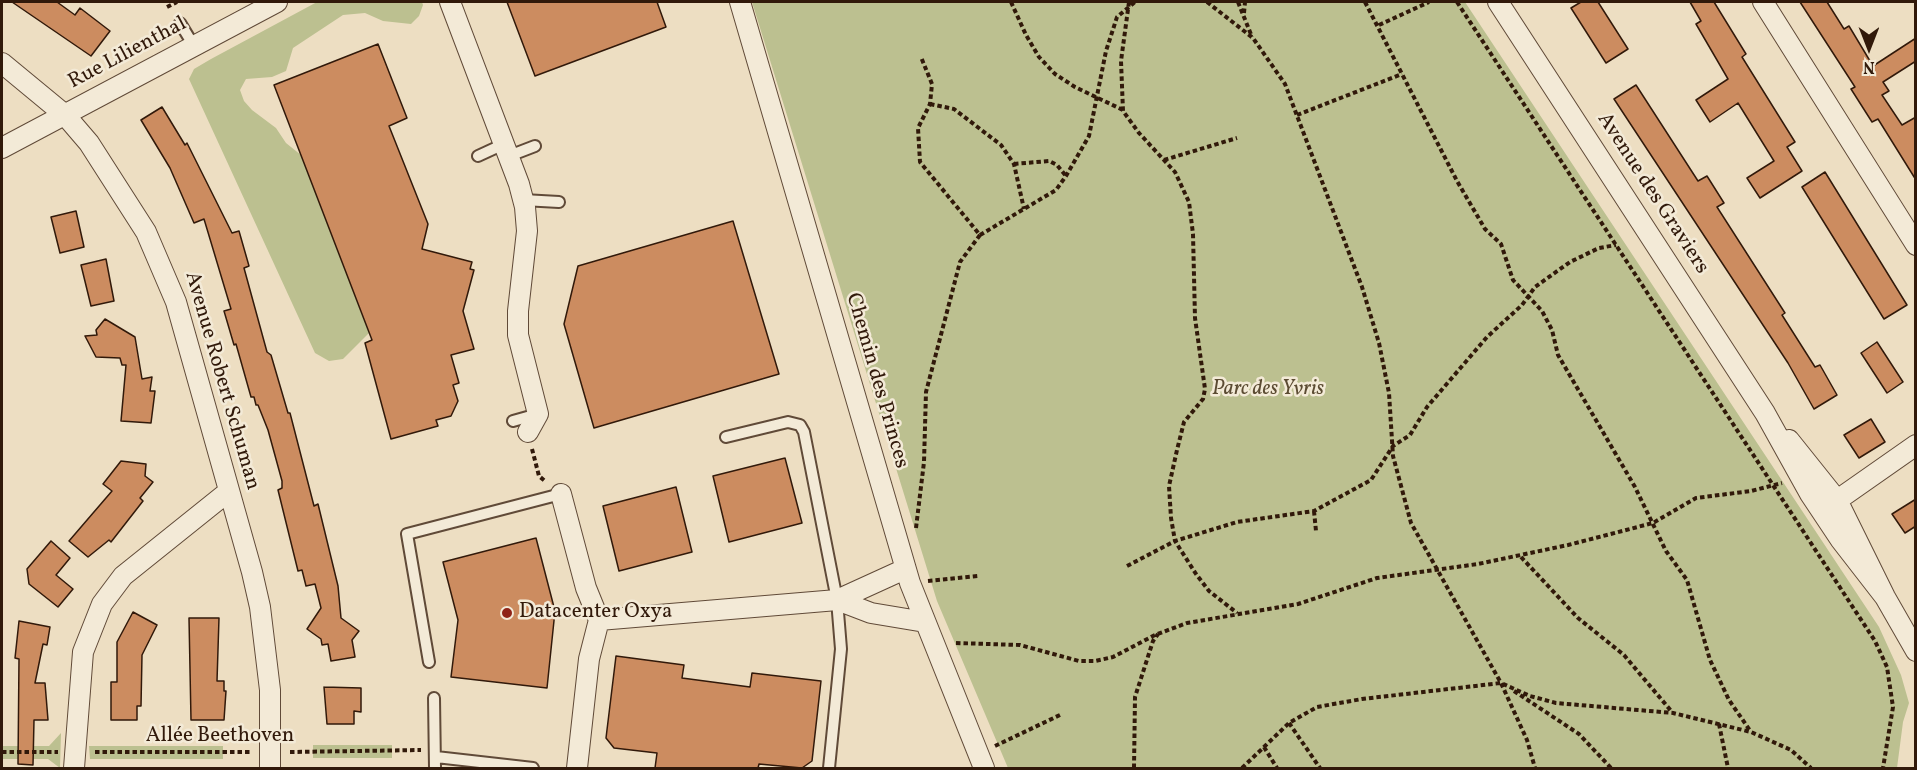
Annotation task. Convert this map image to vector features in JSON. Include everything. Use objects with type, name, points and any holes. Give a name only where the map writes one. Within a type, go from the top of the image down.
[{"type":"street","name":"Rue Lilienthal","points":[[2,148],[277,2]]},
{"type":"street","points":[[450,2],[523,200],[527,231],[518,311],[518,335],[538,414],[520,427]]},
{"type":"street","name":"Chemin des Princes","points":[[740,2],[908,576],[981,761]]},
{"type":"street","name":"Avenue des Graviers","points":[[1498,2],[1765,413],[1801,480],[1829,506],[1916,651]]},
{"type":"street","points":[[1763,2],[1916,245]]},
{"type":"street","name":"Avenue Robert Schuman","points":[[2,63],[65,114],[126,197],[161,263],[176,302],[252,572],[263,627],[270,690],[270,760]]},
{"type":"street","points":[[1829,506],[1916,445]]},
{"type":"street","points":[[74,760],[83,652],[102,604],[123,576],[229,491]]},
{"type":"street","points":[[561,494],[586,588],[599,620],[589,659],[577,768]]},
{"type":"street","points":[[599,620],[837,600],[908,576]]},
{"type":"street","points":[[837,600],[871,614],[925,622]]},
{"type":"lane","points":[[180,23],[194,46]]},
{"type":"lane","points":[[478,156],[535,146]]},
{"type":"lane","points":[[523,200],[559,202]]},
{"type":"lane","points":[[726,437],[788,422],[801,425],[837,600],[841,649],[829,768]]},
{"type":"lane","points":[[429,662],[407,534],[561,494]]},
{"type":"lane","points":[[434,698],[435,768]]},
{"type":"lane","points":[[436,757],[533,768]]},
{"type":"path","points":[[166,7],[177,2]]},
{"type":"path","points":[[1011,2],[1017,18],[1039,57],[1055,74],[1123,111],[1175,172],[1189,202],[1193,234],[1195,318],[1205,389],[1203,399],[1184,422],[1169,486],[1175,541],[1209,591],[1238,613]]},
{"type":"path","points":[[915,539],[924,462],[926,392],[960,262],[980,235],[1056,190],[1066,176],[1089,136],[1106,51],[1117,17],[1129,4],[1135,2]]},
{"type":"path","points":[[1207,2],[1253,38]]},
{"type":"path","points":[[1238,2],[1253,38],[1285,84],[1362,287],[1379,343],[1389,393],[1394,456],[1411,523],[1501,683],[1527,740],[1535,768]]},
{"type":"path","points":[[1244,15],[1245,2]]},
{"type":"path","points":[[1365,2],[1485,230],[1501,244],[1513,280],[1542,311],[1552,330],[1558,355],[1614,450],[1666,551],[1688,580],[1710,660],[1729,700],[1751,732]]},
{"type":"path","points":[[1379,25],[1429,2]]},
{"type":"path","points":[[1457,2],[1875,641],[1887,667],[1893,707],[1883,768]]},
{"type":"path","points":[[1123,111],[1121,61],[1129,4]]},
{"type":"path","points":[[921,57],[932,84],[930,104],[918,128],[920,162],[980,235]]},
{"type":"path","points":[[1297,115],[1402,74]]},
{"type":"path","points":[[930,104],[954,109],[1001,145],[1014,164],[1024,209]]},
{"type":"path","points":[[1164,160],[1237,138]]},
{"type":"path","points":[[1014,164],[1049,161],[1058,165],[1066,176]]},
{"type":"path","points":[[1127,566],[1175,541],[1237,522],[1314,511],[1371,480],[1394,446],[1410,435],[1427,407],[1487,337],[1535,287],[1570,262],[1599,248],[1616,245]]},
{"type":"path","points":[[520,427],[540,476],[561,494]]},
{"type":"path","points":[[934,643],[1020,645],[1069,659],[1095,661],[1113,657],[1159,633],[1187,623],[1298,603],[1377,578],[1521,556],[1653,523],[1696,498],[1751,491],[1773,485]]},
{"type":"path","points":[[1314,511],[1316,531]]},
{"type":"path","points":[[1521,556],[1578,618],[1624,655],[1673,713]]},
{"type":"path","points":[[908,576],[978,576]]},
{"type":"path","points":[[1134,768],[1135,697],[1153,641],[1159,633]]},
{"type":"path","points":[[1501,683],[1579,734],[1611,768]]},
{"type":"path","points":[[1242,768],[1289,723],[1317,707],[1362,699],[1501,683],[1530,696],[1556,703],[1673,713],[1751,732],[1791,750],[1811,768]]},
{"type":"path","points":[[981,761],[1062,714]]},
{"type":"path","points":[[1289,723],[1320,768]]},
{"type":"path","points":[[1719,724],[1728,768]]},
{"type":"path","points":[[1264,747],[1277,768]]},
{"type":"path","name":"Allée Beethoven","points":[[2,752],[74,760],[270,760],[424,750],[436,757]]},
{"type":"green space","points":[[317,2],[422,2],[423,5],[419,16],[411,24],[383,21],[365,13],[343,15],[293,48],[286,71],[272,77],[246,79],[240,90],[244,101],[252,110],[276,128],[286,143],[301,155],[369,333],[343,359],[329,361],[315,353],[189,79],[194,69]]},
{"type":"green space","name":"Parc des Yvris","points":[[752,2],[1465,2],[1879,627],[1901,675],[1909,703],[1903,722],[1897,768],[1008,768],[937,601]]},
{"type":"green space","points":[[61,733],[60,768],[48,759],[2,759],[2,746],[49,746]]},
{"type":"green space","points":[[313,745],[392,745],[392,758],[313,758]]},
{"type":"green space","points":[[89,746],[223,746],[223,759],[90,759]]},
{"type":"building","points":[[12,2],[57,2],[75,15],[80,8],[110,31],[91,56]]},
{"type":"building","points":[[507,2],[657,2],[666,27],[535,76]]},
{"type":"building","points":[[1581,2],[1598,2],[1628,49],[1606,63],[1571,8]]},
{"type":"building","points":[[1690,2],[1714,2],[1746,54],[1742,57],[1795,142],[1787,147],[1802,171],[1760,198],[1747,178],[1774,161],[1738,103],[1710,122],[1696,100],[1728,79],[1696,24],[1701,21]]},
{"type":"building","points":[[1800,2],[1827,2],[1844,29],[1849,26],[1873,66],[1916,38],[1916,61],[1883,82],[1889,91],[1882,95],[1902,125],[1916,117],[1916,180],[1878,119],[1872,122],[1851,89],[1855,87]]},
{"type":"building","points":[[378,44],[407,118],[389,126],[428,224],[422,249],[472,262],[470,269],[474,270],[463,311],[474,349],[451,355],[459,383],[453,385],[458,401],[451,416],[436,420],[438,426],[391,439],[365,343],[372,340],[274,85]]},
{"type":"building","points":[[1636,85],[1698,181],[1707,176],[1724,203],[1717,207],[1785,313],[1782,315],[1815,367],[1820,365],[1837,395],[1814,409],[1788,363],[1614,99]]},
{"type":"building","points":[[162,107],[185,145],[187,143],[232,233],[239,231],[249,266],[244,268],[267,352],[271,355],[288,413],[290,413],[314,506],[318,504],[338,586],[341,618],[359,631],[352,640],[355,657],[331,661],[328,644],[322,645],[321,639],[307,629],[321,608],[315,584],[306,586],[302,570],[298,571],[278,490],[282,488],[282,481],[268,430],[254,397],[251,397],[236,344],[234,345],[224,311],[231,309],[204,219],[194,223],[170,168],[141,120]]},
{"type":"building","points":[[1825,172],[1907,305],[1884,319],[1802,187]]},
{"type":"building","points":[[76,211],[84,247],[60,253],[51,217]]},
{"type":"building","points":[[733,221],[779,374],[594,428],[564,324],[578,266]]},
{"type":"building","points":[[106,259],[114,301],[91,306],[81,265]]},
{"type":"building","points":[[105,319],[135,337],[142,379],[152,377],[150,391],[155,391],[151,423],[121,421],[126,365],[122,365],[120,358],[96,357],[85,336],[97,335],[96,330]]},
{"type":"building","points":[[1877,342],[1903,382],[1887,393],[1861,353]]},
{"type":"building","points":[[1871,419],[1885,442],[1859,458],[1844,435]]},
{"type":"building","points":[[785,458],[802,523],[729,542],[713,476]]},
{"type":"building","points":[[121,461],[146,464],[145,476],[153,482],[140,498],[143,501],[111,542],[109,540],[88,557],[69,541],[112,491],[103,484]]},
{"type":"building","points":[[676,487],[692,552],[619,571],[603,506]]},
{"type":"building","points":[[1916,499],[1916,526],[1905,533],[1892,514]]},
{"type":"building","name":"Datacenter Oxya","points":[[536,538],[555,611],[547,688],[451,677],[458,620],[443,562]]},
{"type":"building","points":[[51,541],[70,558],[56,575],[73,589],[58,607],[29,584],[27,569]]},
{"type":"building","points":[[133,612],[157,625],[142,655],[141,706],[137,706],[137,720],[111,720],[111,682],[117,682],[117,642]]},
{"type":"building","points":[[189,618],[219,618],[217,681],[224,681],[224,691],[226,691],[224,720],[191,720]]},
{"type":"building","points":[[19,621],[50,627],[47,645],[43,644],[35,683],[45,683],[48,720],[34,720],[33,765],[18,764],[19,659],[15,658]]},
{"type":"building","points":[[616,656],[684,665],[682,678],[750,687],[752,673],[821,681],[812,761],[802,768],[759,764],[758,768],[655,768],[657,753],[614,748],[606,738]]},
{"type":"building","points":[[324,687],[361,688],[361,712],[354,711],[354,724],[327,724]]},
{"type":"place","name":"Datacenter Oxya","points":[[507,613]]}]
